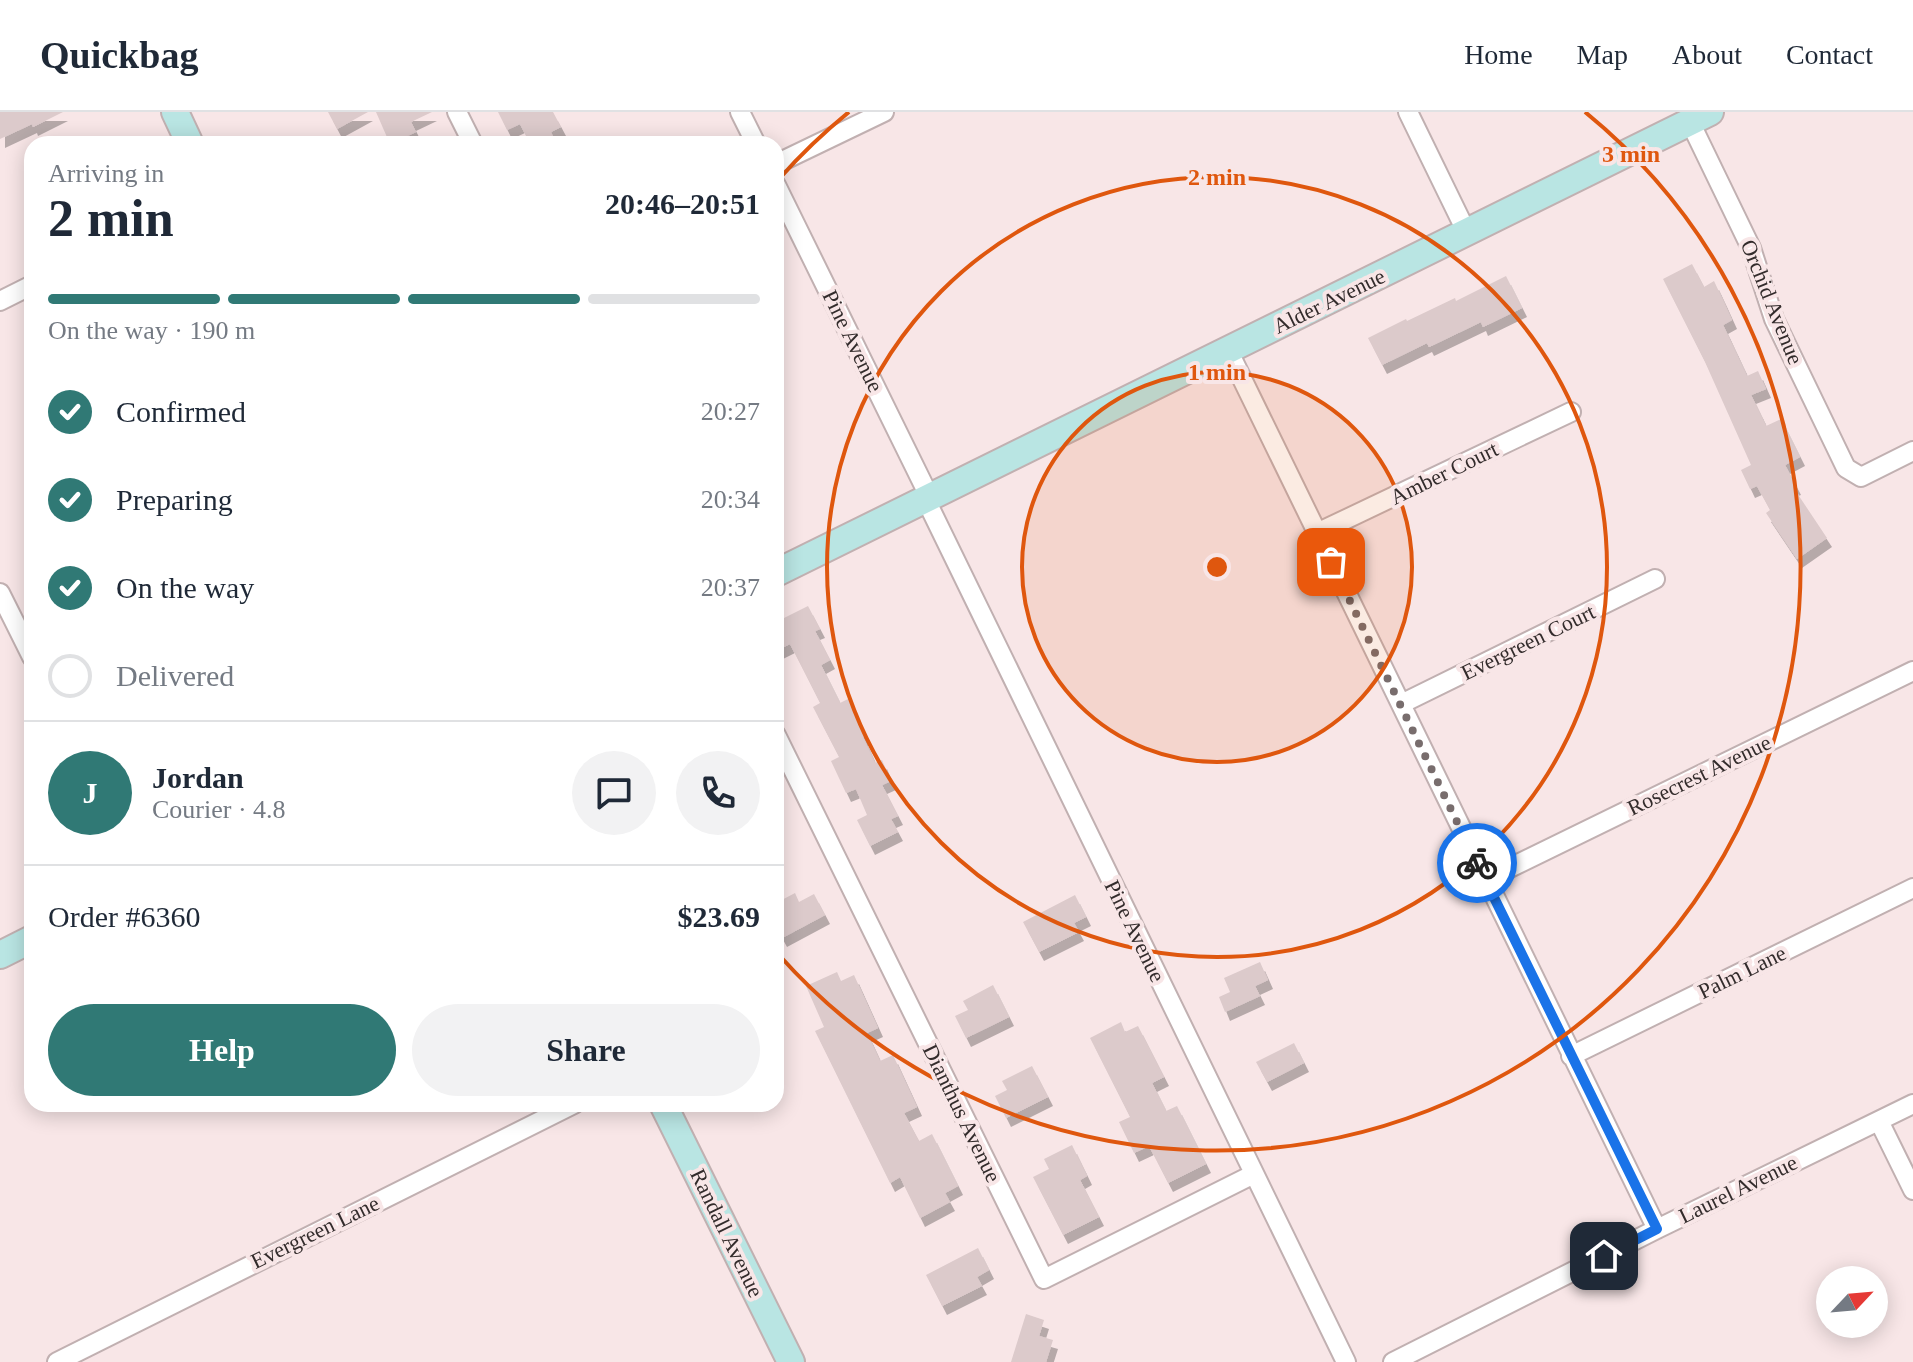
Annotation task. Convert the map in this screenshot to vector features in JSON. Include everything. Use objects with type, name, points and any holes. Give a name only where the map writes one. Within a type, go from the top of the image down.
[{"type":"main road","points":[[175,112],[186,136]]},
{"type":"main road","name":"Alder Avenue","points":[[784,569],[1700,117]]},
{"type":"main road","points":[[0,955],[24,943]]},
{"type":"main road","name":"Randall Avenue","points":[[667,1112],[791,1362]]},
{"type":"street","points":[[457,112],[469,136]]},
{"type":"street","points":[[740,112],[752,136]]},
{"type":"street","points":[[784,160],[884,112]]},
{"type":"street","points":[[1408,112],[1467,233]]},
{"type":"street","name":"Orchid Avenue","points":[[1700,117],[1751,248],[1774,319],[1846,468],[1861,477],[1913,451]]},
{"type":"street","name":"Pine Avenue","points":[[784,202],[1346,1362]]},
{"type":"street","points":[[0,301],[24,289]]},
{"type":"street","points":[[1228,350],[1657,1229]]},
{"type":"street","name":"Amber Court","points":[[1317,533],[1571,412]]},
{"type":"street","name":"Evergreen Court","points":[[1401,704],[1655,579]]},
{"type":"street","points":[[0,593],[24,641]]},
{"type":"street","name":"Rosecrest Avenue","points":[[1485,880],[1913,671]]},
{"type":"street","name":"Dianthus Avenue","points":[[784,751],[1044,1279],[1254,1174]]},
{"type":"street","name":"Palm Lane","points":[[1571,1056],[1913,888]]},
{"type":"street","name":"Laurel Avenue","points":[[1393,1362],[1913,1104]]},
{"type":"street","name":"Evergreen Lane","points":[[57,1362],[558,1112]]},
{"type":"street","points":[[1879,1121],[1913,1190]]},
{"type":"building","points":[[0,112],[63,112],[0,139]]},
{"type":"building","points":[[328,112],[368,112],[337,129]]},
{"type":"building","points":[[376,112],[432,112],[411,122],[416,132],[407,136],[386,136]]},
{"type":"building","points":[[498,112],[553,112],[561,127],[551,132],[553,136],[526,136],[520,124],[507,130]]},
{"type":"building","points":[[1692,264],[1704,287],[1714,281],[1732,320],[1723,325],[1747,376],[1758,371],[1766,389],[1751,395],[1766,426],[1781,419],[1800,457],[1785,465],[1796,486],[1793,487],[1827,538],[1797,559],[1766,513],[1770,510],[1757,486],[1750,489],[1741,470],[1751,465],[1705,362],[1663,279]]},
{"type":"building","points":[[1506,276],[1522,308],[1483,327],[1481,322],[1429,347],[1427,343],[1382,365],[1368,338]]},
{"type":"building","points":[[808,606],[820,629],[815,631],[830,660],[821,665],[840,703],[848,699],[875,763],[882,760],[891,781],[882,785],[898,816],[891,819],[898,832],[870,846],[857,820],[867,815],[856,789],[846,793],[831,761],[839,757],[813,707],[820,703],[790,644],[784,647],[784,618]]},
{"type":"building","points":[[795,893],[799,902],[814,894],[825,915],[784,937],[784,899]]},
{"type":"building","points":[[1075,895],[1086,917],[1074,923],[1079,932],[1039,952],[1023,922]]},
{"type":"building","points":[[1260,962],[1268,980],[1255,986],[1260,996],[1225,1012],[1219,997],[1230,992],[1224,978]]},
{"type":"building","points":[[837,972],[841,981],[854,975],[878,1028],[867,1033],[880,1061],[893,1055],[917,1107],[904,1113],[919,1141],[932,1134],[958,1186],[945,1193],[950,1202],[920,1218],[900,1177],[890,1183],[815,1031],[824,1027],[806,986]]},
{"type":"building","points":[[993,985],[1009,1017],[966,1038],[955,1016],[968,1010],[963,1001]]},
{"type":"building","points":[[1121,1022],[1125,1032],[1138,1026],[1164,1077],[1152,1083],[1166,1111],[1177,1106],[1206,1164],[1168,1183],[1149,1146],[1134,1153],[1119,1122],[1130,1117],[1090,1038]]},
{"type":"building","points":[[1294,1043],[1304,1063],[1267,1082],[1256,1062]]},
{"type":"building","points":[[1032,1066],[1048,1097],[1006,1118],[995,1096],[1007,1090],[1002,1081]]},
{"type":"building","points":[[1072,1145],[1087,1176],[1080,1180],[1099,1217],[1063,1235],[1033,1177],[1049,1169],[1044,1159]]},
{"type":"building","points":[[978,1248],[989,1270],[977,1277],[982,1286],[942,1306],[926,1275]]},
{"type":"building","points":[[1026,1314],[1044,1320],[1039,1336],[1053,1340],[1046,1362],[1011,1362]]},
{"type":"way so far","points":[[1331,562],[1477,863]]},
{"type":"route","points":[[1477,863],[1657,1229],[1604,1256]]}]
